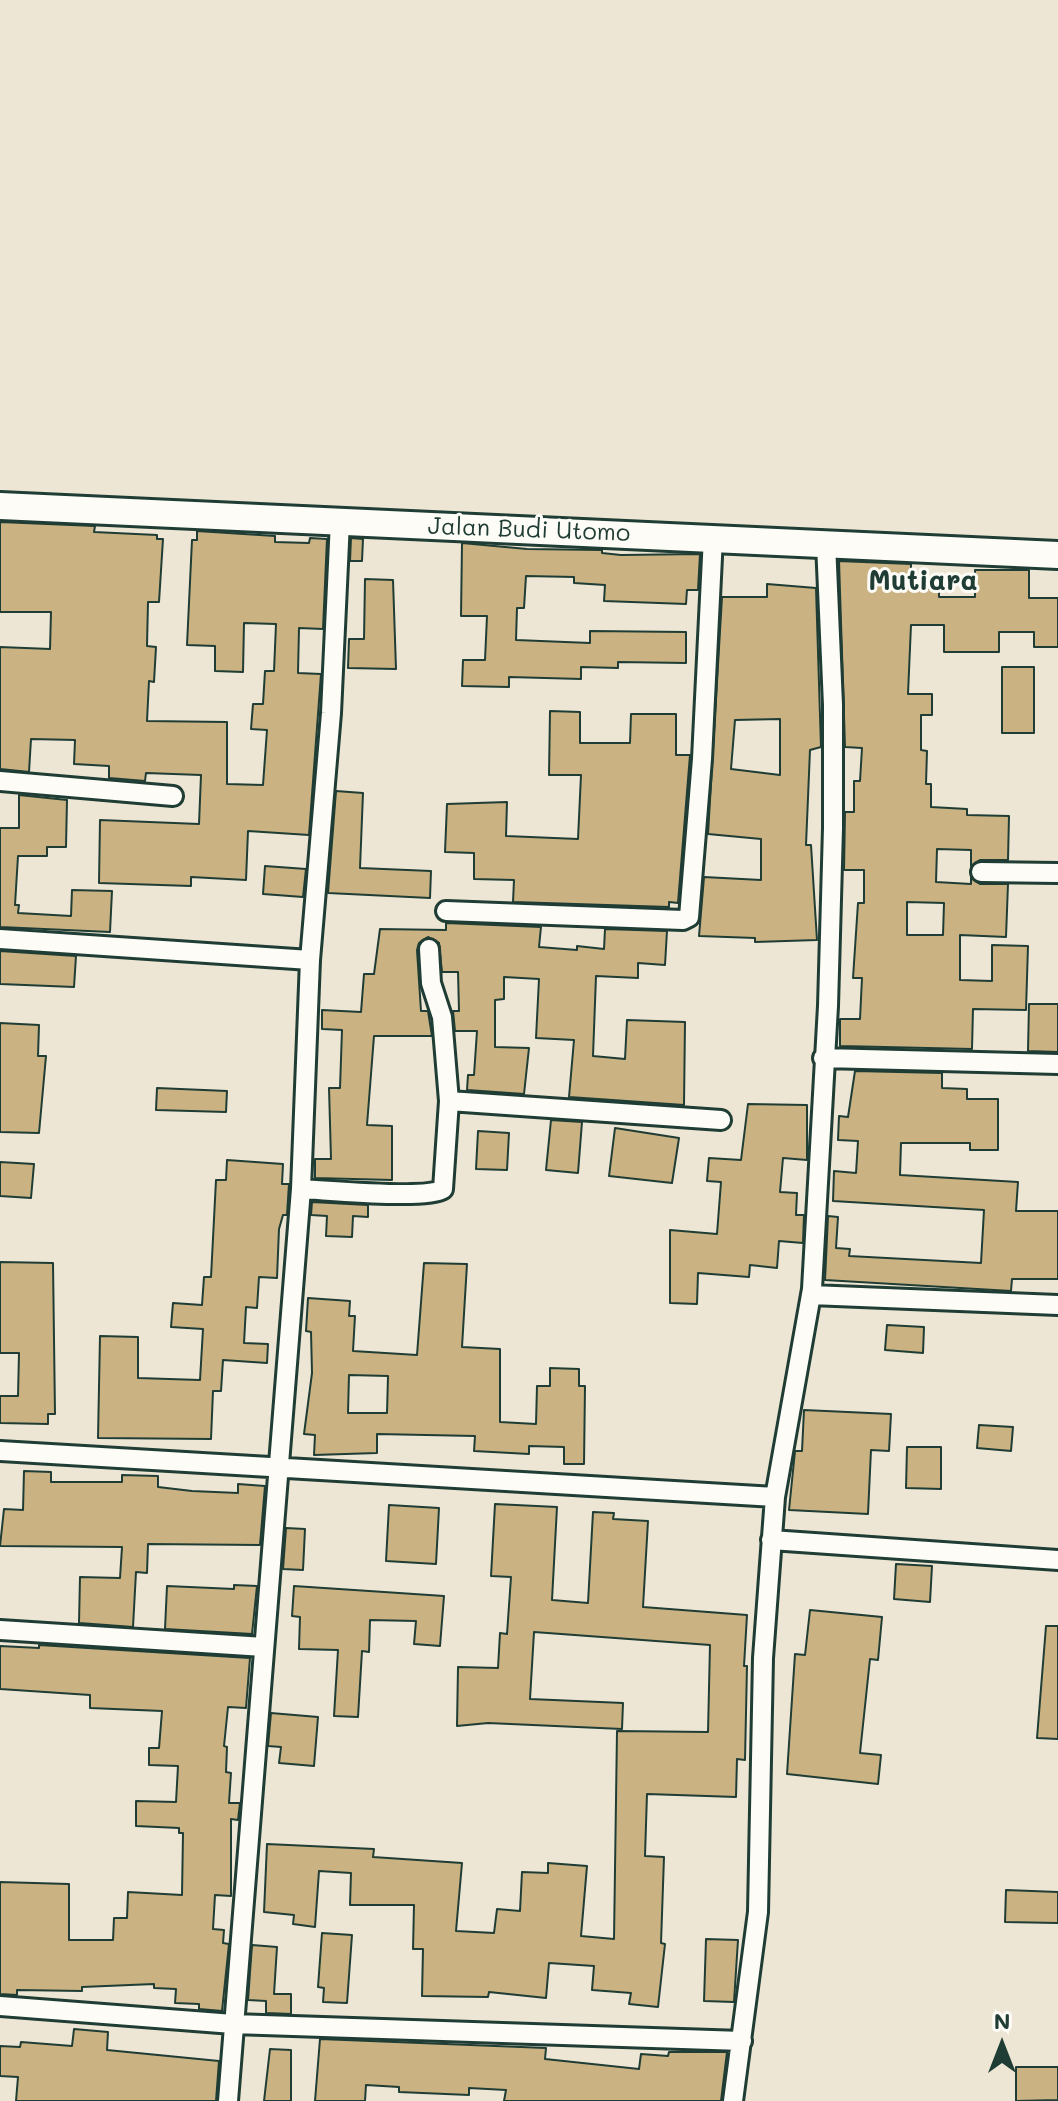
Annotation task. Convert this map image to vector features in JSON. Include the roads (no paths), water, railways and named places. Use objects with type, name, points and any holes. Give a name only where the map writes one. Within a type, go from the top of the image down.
[{"type":"street","name":"Jalan Budi Utomo","points":[[0,506],[1058,555]]},
{"type":"street","points":[[228,2101],[301,1189],[310,960],[331,713],[340,521]]},
{"type":"street","points":[[446,911],[683,920],[689,917],[702,759],[713,537]]},
{"type":"street","points":[[733,2101],[758,1912],[763,1658],[775,1497],[811,1295],[833,828],[826,543]]},
{"type":"street","points":[[0,781],[173,796]]},
{"type":"street","points":[[981,872],[1058,873]]},
{"type":"street","points":[[0,939],[310,960]]},
{"type":"street","points":[[301,1189],[440,1192],[446,1184],[449,1101],[442,1017],[431,983],[429,949]]},
{"type":"street","points":[[823,1058],[1058,1064]]},
{"type":"street","points":[[449,1101],[721,1120]]},
{"type":"street","points":[[811,1295],[1058,1305]]},
{"type":"street","points":[[0,1451],[277,1465],[775,1497]]},
{"type":"street","points":[[771,1540],[1058,1560]]},
{"type":"street","points":[[0,1630],[264,1647]]},
{"type":"street","points":[[0,2006],[233,2024],[742,2041]]},
{"type":"district","name":"Mutiara","points":[[923,581]]}]
